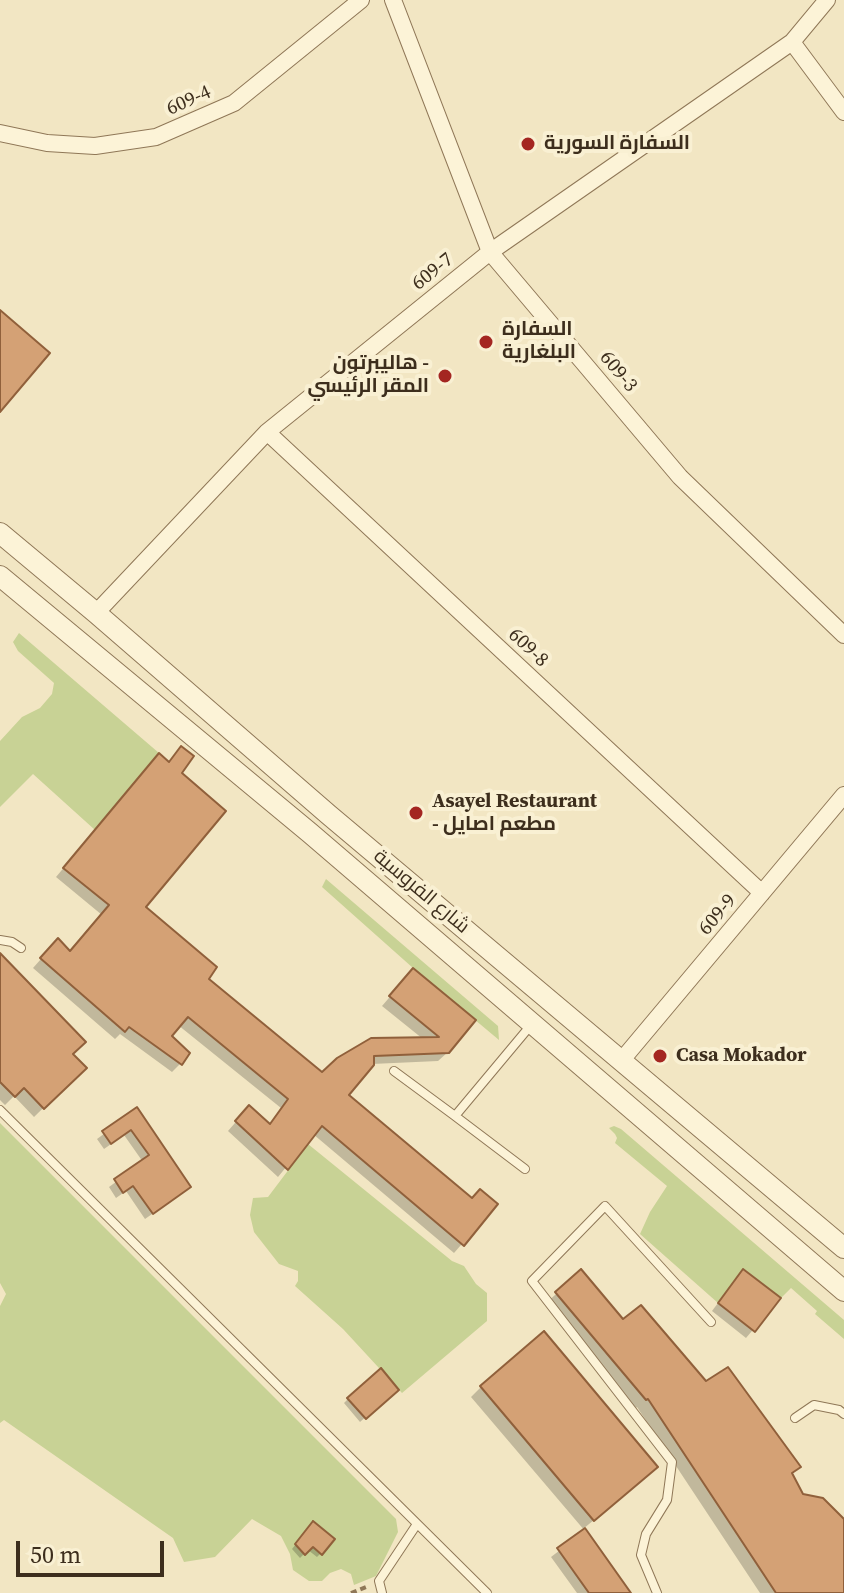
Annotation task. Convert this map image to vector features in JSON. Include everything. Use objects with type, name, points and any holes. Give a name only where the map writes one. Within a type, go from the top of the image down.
[{"type":"street","name":"609-4","points":[[0,133],[47,143],[95,146],[156,137],[234,103],[361,0]]},
{"type":"street","name":"609-3","points":[[393,0],[490,252],[680,477],[844,635]]},
{"type":"street","name":"609-7","points":[[96,613],[267,432],[490,252],[792,42],[827,0]]},
{"type":"street","points":[[792,42],[844,112]]},
{"type":"street","name":"609-8","points":[[267,432],[762,893]]},
{"type":"street","name":"شارع الفروسية","points":[[0,533],[329,815],[844,1248]]},
{"type":"street","name":"شارع الفروسية","points":[[0,576],[310,833],[844,1291]]},
{"type":"street","name":"609-9","points":[[621,1061],[844,795]]},
{"type":"street","points":[[310,833],[329,815]]},
{"type":"lane","points":[[0,940],[12,942],[21,948]]},
{"type":"lane","points":[[455,1116],[532,1024]]},
{"type":"lane","points":[[394,1071],[525,1169]]},
{"type":"lane","points":[[0,1110],[487,1593]]},
{"type":"lane","points":[[657,1593],[641,1555],[646,1534],[667,1500],[672,1462],[532,1281],[605,1206],[711,1322]]},
{"type":"lane","points":[[795,1418],[814,1405],[844,1414]]},
{"type":"lane","points":[[382,1593],[379,1581],[417,1524]]},
{"type":"green space","points":[[19,633],[159,753],[95,830],[33,774],[0,807],[0,741],[22,717],[40,708],[52,694],[54,683],[18,651],[13,642]]},
{"type":"green space","points":[[326,879],[498,1026],[499,1040],[322,887]]},
{"type":"green space","points":[[0,1123],[396,1519],[398,1532],[376,1576],[354,1585],[351,1574],[341,1569],[330,1573],[322,1581],[309,1581],[293,1570],[290,1554],[281,1536],[252,1519],[215,1557],[184,1562],[173,1538],[4,1420],[0,1423],[0,1306],[6,1294],[0,1283]]},
{"type":"green space","points":[[614,1126],[844,1320],[844,1339],[791,1288],[781,1298],[744,1269],[718,1303],[640,1234],[667,1186],[615,1143],[617,1138],[609,1128]]},
{"type":"green space","points":[[308,1144],[452,1261],[464,1266],[476,1284],[487,1293],[487,1321],[402,1393],[343,1329],[295,1286],[298,1271],[279,1264],[254,1232],[250,1215],[253,1198],[268,1197]]},
{"type":"building","points":[[0,310],[50,353],[0,412]]},
{"type":"building","points":[[181,746],[194,756],[182,773],[226,811],[146,907],[217,967],[209,979],[322,1072],[337,1058],[371,1038],[439,1037],[389,996],[413,968],[476,1020],[449,1053],[374,1056],[374,1065],[349,1095],[472,1198],[480,1189],[498,1204],[464,1246],[322,1126],[288,1170],[235,1121],[249,1105],[270,1124],[288,1099],[188,1017],[172,1036],[190,1053],[182,1065],[129,1027],[125,1032],[40,958],[58,938],[70,951],[109,905],[63,868],[159,753],[169,762]]},
{"type":"building","points":[[0,953],[86,1042],[73,1054],[87,1068],[44,1109],[24,1088],[15,1097],[0,1082]]},
{"type":"building","points":[[137,1107],[191,1187],[153,1214],[133,1186],[123,1193],[114,1179],[149,1155],[131,1130],[111,1144],[102,1131]]},
{"type":"building","points":[[581,1269],[623,1319],[641,1305],[706,1381],[728,1367],[801,1467],[792,1473],[803,1494],[823,1498],[844,1519],[844,1593],[776,1593],[648,1399],[555,1292]]},
{"type":"building","points":[[743,1269],[781,1298],[755,1332],[718,1303]]},
{"type":"building","points":[[544,1331],[658,1467],[594,1521],[480,1386]]},
{"type":"building","points":[[381,1368],[399,1390],[366,1419],[347,1398]]},
{"type":"building","points":[[313,1521],[335,1539],[322,1555],[313,1547],[305,1555],[295,1544]]},
{"type":"building","points":[[585,1528],[631,1593],[589,1593],[557,1548]]},
{"type":"place","name":"السفارة السورية","points":[[528,144]]},
{"type":"place","name":"السفارة البلغارية","points":[[486,342]]},
{"type":"place","name":"هاليبرتون - المقر الرئيسي","points":[[445,376]]},
{"type":"place","name":"Asayel Restaurant - مطعم اصايل","points":[[416,813]]},
{"type":"place","name":"Casa Mokador","points":[[660,1056]]}]
